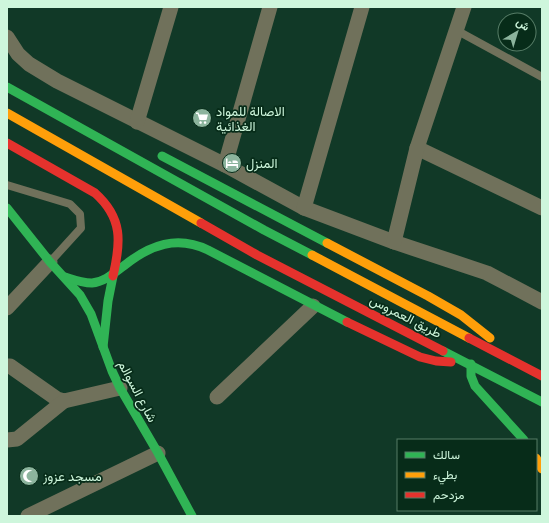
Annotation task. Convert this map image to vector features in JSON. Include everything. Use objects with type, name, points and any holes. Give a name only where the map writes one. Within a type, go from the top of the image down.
[{"type":"main road","name":"طريق العمروس","points":[[7,87],[264,230],[542,376]]},
{"type":"main road","name":"طريق العمروس","points":[[7,113],[257,255],[542,402]]},
{"type":"main road","points":[[7,143],[95,193],[106,203],[115,218],[118,232],[118,244],[115,272],[109,297],[103,347]]},
{"type":"main road","points":[[156,153],[461,315],[488,336],[514,361]]},
{"type":"main road","name":"شارع السوالم","points":[[7,208],[50,262],[80,295],[88,309],[120,388],[158,453],[192,516]]},
{"type":"main road","points":[[65,277],[76,282],[87,284],[103,280],[142,253],[158,245],[175,242],[200,246],[313,306],[416,354],[437,362],[467,362],[475,386],[523,439]]},
{"type":"main road","points":[[537,460],[542,469]]},
{"type":"street","points":[[137,122],[171,7]]},
{"type":"street","points":[[225,165],[270,7]]},
{"type":"street","points":[[394,242],[417,148],[464,7]]},
{"type":"street","points":[[304,208],[358,8]]},
{"type":"street","points":[[7,37],[18,54],[29,64],[58,81],[225,165],[304,208],[394,242],[487,274],[542,302]]},
{"type":"street","points":[[417,148],[542,208]]},
{"type":"street","points":[[7,308],[50,262]]},
{"type":"street","points":[[217,397],[313,306]]},
{"type":"street","points":[[7,366],[10,366],[57,400],[64,401],[120,388]]},
{"type":"street","points":[[7,440],[17,440],[64,401]]},
{"type":"street","points":[[28,516],[158,453]]},
{"type":"lane","points":[[456,30],[542,77]]},
{"type":"lane","points":[[7,185],[70,204],[80,214],[81,228],[50,262]]},
{"type":"traffic: fast","points":[[7,87],[264,230],[312,255]]},
{"type":"traffic: fast","points":[[162,156],[327,243]]},
{"type":"traffic: fast","points":[[7,208],[50,262],[80,295],[91,314],[112,371],[120,388],[158,453],[192,516]]},
{"type":"traffic: fast","points":[[65,277],[92,283],[101,281],[144,252],[164,244],[185,243],[208,250],[347,322]]},
{"type":"traffic: fast","points":[[103,347],[108,301],[113,276]]},
{"type":"traffic: fast","points":[[443,351],[542,402]]},
{"type":"traffic: fast","points":[[471,364],[471,376],[475,386],[523,439]]},
{"type":"traffic: slow","points":[[7,113],[201,223]]},
{"type":"traffic: slow","points":[[327,243],[461,315],[490,338]]},
{"type":"traffic: slow","points":[[312,255],[469,338]]},
{"type":"traffic: slow","points":[[537,460],[542,469]]},
{"type":"traffic: jam","points":[[7,143],[95,193],[104,202],[111,212],[118,231],[118,252],[113,276]]},
{"type":"traffic: jam","points":[[201,223],[257,255],[443,351]]},
{"type":"traffic: jam","points":[[347,322],[420,357],[436,361],[451,362]]},
{"type":"traffic: jam","points":[[469,338],[542,376]]},
{"type":"place","name":"الاصالة للمواد الغذائية","points":[[202,118]]},
{"type":"place","name":"المنزل","points":[[232,163]]},
{"type":"place","name":"مسجد عزوز","points":[[29,476]]}]
